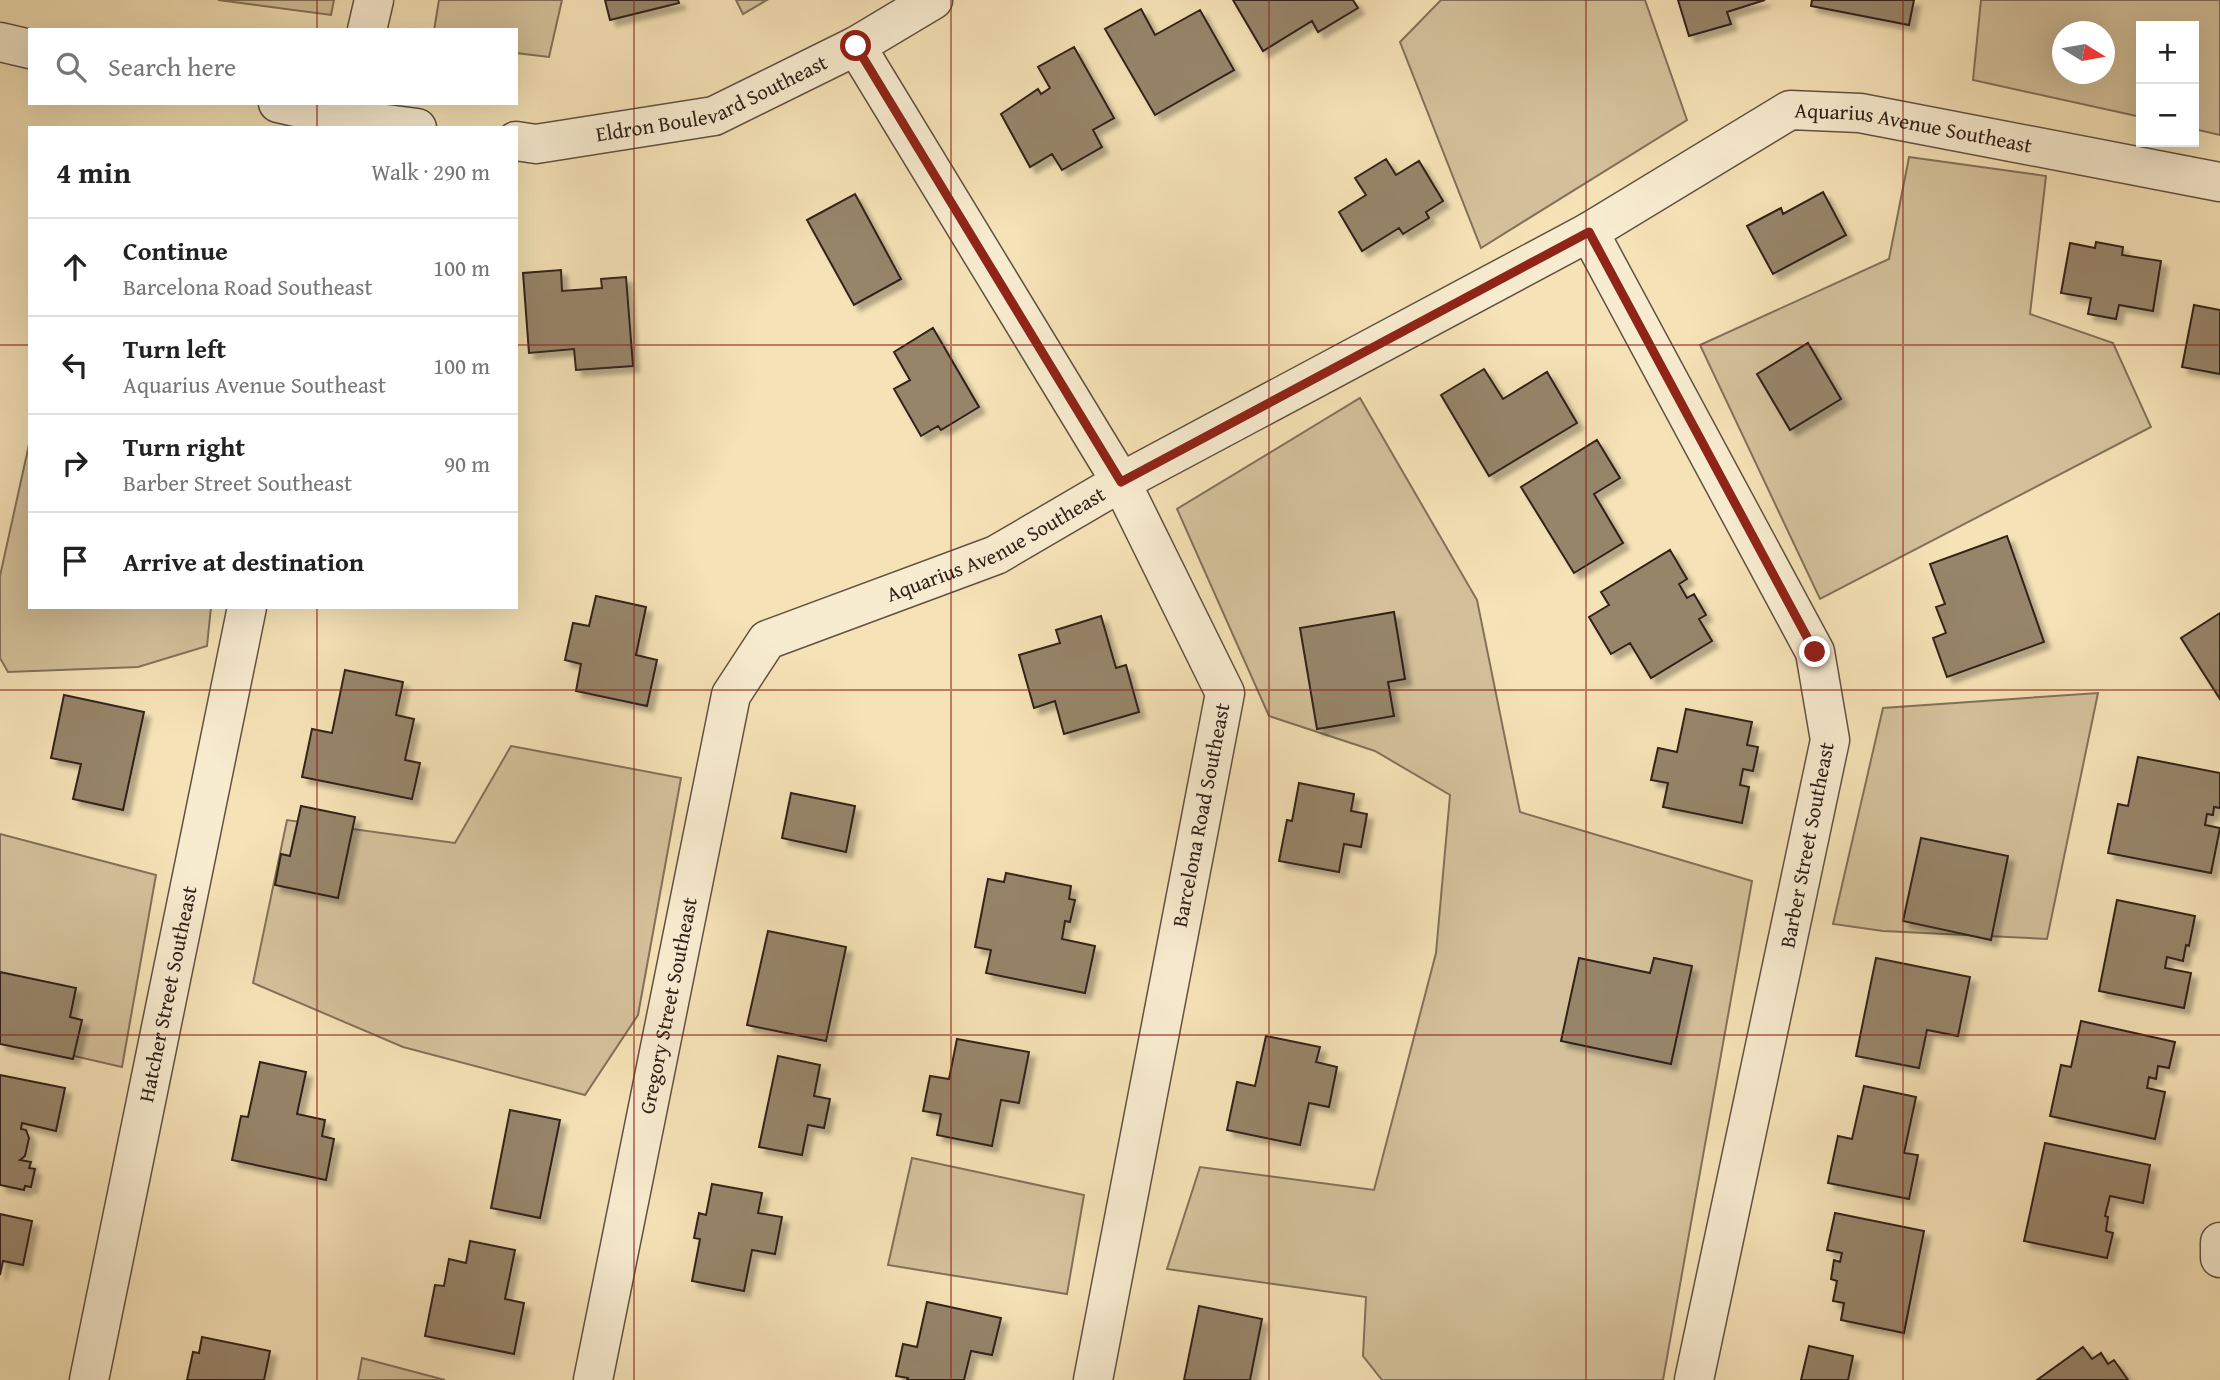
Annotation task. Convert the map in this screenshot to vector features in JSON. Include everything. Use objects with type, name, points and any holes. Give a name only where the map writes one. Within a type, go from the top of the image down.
[{"type":"street","points":[[367,28],[374,0]]},
{"type":"street","name":"Eldron Boulevard Southeast","points":[[518,141],[536,144],[715,116],[856,46],[933,0]]},
{"type":"street","points":[[0,42],[28,49]]},
{"type":"street","name":"Barcelona Road Southeast","points":[[856,46],[1121,482],[1225,693],[1093,1380]]},
{"type":"street","points":[[288,105],[404,126]]},
{"type":"street","name":"Aquarius Avenue Southeast","points":[[767,640],[996,555],[1121,482],[1589,232],[1790,110],[1860,113],[2220,182]]},
{"type":"street","name":"Barber Street Southeast","points":[[1589,232],[1815,652],[1830,740],[1694,1380]]},
{"type":"street","name":"Hatcher Street Southeast","points":[[89,1380],[247,609]]},
{"type":"street","name":"Gregory Street Southeast","points":[[593,1380],[731,695],[767,640]]},
{"type":"street","points":[[2220,1242],[2220,1258]]},
{"type":"shaded area","points":[[218,0],[334,0],[331,15]]},
{"type":"shaded area","points":[[439,0],[562,0],[549,57],[518,53],[518,28],[434,28]]},
{"type":"shaded area","points":[[736,0],[767,0],[743,14]]},
{"type":"shaded area","points":[[1441,0],[1645,0],[1687,120],[1481,248],[1400,42]]},
{"type":"shaded area","points":[[1981,0],[2220,0],[2220,135],[2199,130],[2199,21],[2136,21],[2136,116],[1973,80]]},
{"type":"shaded area","points":[[1909,157],[2046,176],[2030,314],[2113,343],[2151,427],[1820,599],[1700,345],[1889,259]]},
{"type":"shaded area","points":[[1360,398],[1477,600],[1520,812],[1752,881],[1663,1380],[1382,1380],[1363,1356],[1366,1297],[1167,1269],[1200,1167],[1374,1190],[1436,953],[1450,795],[1375,751],[1269,716],[1177,509]]},
{"type":"shaded area","points":[[28,449],[28,609],[211,609],[207,646],[138,667],[8,672],[0,658],[0,576]]},
{"type":"shaded area","points":[[2098,693],[2047,939],[1883,931],[1833,924],[1883,708]]},
{"type":"shaded area","points":[[511,746],[681,778],[638,1015],[585,1095],[403,1047],[253,983],[287,820],[455,843]]},
{"type":"shaded area","points":[[0,834],[156,875],[122,1067],[0,1039]]},
{"type":"shaded area","points":[[912,1158],[1084,1195],[1067,1294],[888,1265]]},
{"type":"shaded area","points":[[362,1358],[445,1380],[358,1380]]},
{"type":"building","points":[[605,0],[678,0],[679,3],[610,20]]},
{"type":"building","points":[[1233,0],[1353,0],[1358,8],[1318,32],[1312,21],[1263,51]]},
{"type":"building","points":[[1678,0],[1765,0],[1727,12],[1731,24],[1689,36]]},
{"type":"building","points":[[1812,0],[1914,0],[1909,25],[1811,6]]},
{"type":"building","points":[[1141,9],[1155,35],[1200,10],[1234,70],[1155,115],[1105,29]]},
{"type":"building","points":[[1074,47],[1114,118],[1093,130],[1102,147],[1062,170],[1052,154],[1030,167],[1001,114],[1038,89],[1041,94],[1050,88],[1038,67]]},
{"type":"building","points":[[1386,159],[1396,175],[1419,161],[1443,201],[1426,212],[1429,218],[1403,234],[1399,228],[1362,251],[1339,212],[1366,195],[1355,178]]},
{"type":"building","points":[[1823,192],[1846,235],[1773,274],[1747,226],[1781,208],[1783,214]]},
{"type":"building","points":[[855,194],[901,279],[854,305],[807,220]]},
{"type":"building","points":[[2096,242],[2123,247],[2122,255],[2161,261],[2153,311],[2119,305],[2116,319],[2088,314],[2091,298],[2061,293],[2070,243],[2095,248]]},
{"type":"building","points":[[561,270],[562,291],[602,288],[601,279],[626,277],[633,366],[576,370],[574,349],[529,353],[523,273]]},
{"type":"building","points":[[2194,305],[2220,310],[2220,374],[2182,367]]},
{"type":"building","points":[[933,328],[979,407],[941,430],[938,426],[921,436],[894,389],[910,380],[894,352]]},
{"type":"building","points":[[1808,343],[1841,399],[1790,430],[1757,374]]},
{"type":"building","points":[[1484,369],[1503,399],[1547,372],[1577,423],[1489,476],[1441,395]]},
{"type":"building","points":[[1597,440],[1620,478],[1594,494],[1623,543],[1574,573],[1521,487]]},
{"type":"building","points":[[2007,536],[2044,642],[1947,677],[1933,638],[1946,633],[1936,607],[1945,604],[1930,564]]},
{"type":"building","points":[[1670,550],[1687,579],[1679,584],[1687,598],[1694,594],[1706,615],[1699,619],[1712,641],[1651,678],[1630,643],[1611,654],[1589,617],[1609,605],[1601,592]]},
{"type":"building","points":[[596,596],[646,607],[636,655],[657,660],[647,706],[576,691],[581,664],[565,660],[573,623],[589,626]]},
{"type":"building","points":[[1394,612],[1405,679],[1388,682],[1394,716],[1317,729],[1300,628]]},
{"type":"building","points":[[2220,613],[2220,699],[2181,638]]},
{"type":"building","points":[[1101,616],[1116,668],[1126,665],[1139,712],[1064,734],[1055,701],[1034,708],[1019,655],[1060,643],[1056,630]]},
{"type":"building","points":[[345,670],[403,682],[396,715],[414,719],[405,760],[420,763],[412,799],[302,777],[312,729],[332,733]]},
{"type":"building","points":[[64,695],[144,712],[123,810],[73,799],[81,764],[51,758]]},
{"type":"building","points":[[1686,709],[1752,722],[1747,745],[1758,747],[1753,771],[1743,769],[1740,785],[1749,787],[1742,823],[1663,807],[1668,783],[1651,780],[1658,748],[1677,752]]},
{"type":"building","points":[[2138,757],[2220,773],[2220,808],[2214,807],[2213,815],[2207,814],[2205,825],[2220,828],[2211,873],[2108,853],[2118,804],[2128,806]]},
{"type":"building","points":[[1299,783],[1354,794],[1351,811],[1367,814],[1361,847],[1344,844],[1339,872],[1279,861],[1287,820],[1292,821]]},
{"type":"building","points":[[791,793],[855,806],[846,852],[782,838]]},
{"type":"building","points":[[301,806],[355,817],[338,898],[275,885],[281,854],[290,856]]},
{"type":"building","points":[[1921,838],[2008,856],[1991,940],[1903,921]]},
{"type":"building","points":[[1006,873],[1071,886],[1069,899],[1075,900],[1070,922],[1065,921],[1062,939],[1095,946],[1085,993],[986,973],[991,950],[975,947],[988,879],[1004,882]]},
{"type":"building","points":[[2117,900],[2195,916],[2183,961],[2167,957],[2165,968],[2191,973],[2184,1008],[2099,991]]},
{"type":"building","points":[[768,931],[846,947],[826,1041],[747,1025]]},
{"type":"building","points":[[1579,958],[1650,973],[1654,958],[1692,966],[1671,1064],[1561,1041]]},
{"type":"building","points":[[1876,958],[1970,977],[1958,1036],[1927,1030],[1919,1068],[1856,1056]]},
{"type":"building","points":[[0,972],[76,988],[70,1017],[82,1020],[73,1059],[0,1044]]},
{"type":"building","points":[[2081,1021],[2175,1042],[2169,1068],[2158,1066],[2156,1079],[2149,1077],[2147,1088],[2165,1092],[2155,1139],[2050,1116],[2061,1065],[2071,1067]]},
{"type":"building","points":[[1266,1036],[1320,1047],[1316,1062],[1337,1067],[1329,1107],[1309,1103],[1300,1145],[1227,1130],[1237,1082],[1255,1086]]},
{"type":"building","points":[[957,1039],[1029,1052],[1019,1103],[1001,1100],[992,1146],[937,1135],[941,1114],[923,1111],[930,1076],[949,1079]]},
{"type":"building","points":[[778,1056],[820,1065],[814,1096],[830,1099],[824,1128],[808,1125],[802,1155],[759,1147]]},
{"type":"building","points":[[260,1062],[306,1072],[297,1114],[325,1120],[322,1136],[334,1139],[326,1180],[232,1160],[241,1116],[248,1117]]},
{"type":"building","points":[[0,1075],[65,1088],[56,1131],[22,1123],[21,1129],[26,1130],[29,1138],[25,1156],[20,1160],[31,1162],[29,1168],[35,1169],[31,1187],[25,1186],[24,1190],[0,1185]]},
{"type":"building","points":[[1864,1086],[1916,1097],[1904,1153],[1918,1155],[1909,1199],[1828,1183],[1838,1136],[1852,1139]]},
{"type":"building","points":[[510,1110],[560,1120],[540,1218],[491,1208]]},
{"type":"building","points":[[2045,1143],[2150,1165],[2143,1203],[2110,1196],[2105,1216],[2108,1217],[2106,1231],[2113,1233],[2107,1258],[2024,1241]]},
{"type":"building","points":[[712,1184],[762,1193],[758,1213],[782,1217],[775,1254],[752,1250],[744,1291],[692,1281],[700,1239],[694,1238],[699,1213],[706,1215]]},
{"type":"building","points":[[1835,1213],[1924,1231],[1904,1333],[1841,1320],[1844,1303],[1833,1301],[1837,1281],[1831,1279],[1834,1260],[1840,1262],[1842,1253],[1827,1250]]},
{"type":"building","points":[[0,1214],[32,1221],[23,1265],[3,1261],[0,1275]]},
{"type":"building","points":[[470,1241],[515,1250],[505,1299],[524,1303],[514,1354],[425,1336],[435,1285],[444,1286],[449,1259],[466,1263]]},
{"type":"building","points":[[927,1302],[1001,1318],[992,1355],[971,1351],[964,1380],[907,1380],[908,1378],[896,1376],[903,1344],[917,1347]]},
{"type":"building","points":[[1199,1306],[1262,1319],[1250,1380],[1184,1380]]},
{"type":"building","points":[[202,1337],[270,1351],[264,1380],[187,1380],[193,1352],[199,1353]]},
{"type":"building","points":[[1809,1346],[1853,1356],[1848,1380],[1801,1380]]},
{"type":"building","points":[[2083,1347],[2092,1359],[2101,1353],[2108,1364],[2114,1360],[2128,1380],[2037,1380]]},
{"type":"route","points":[[856,46],[1121,482],[1589,232],[1815,652]]}]
